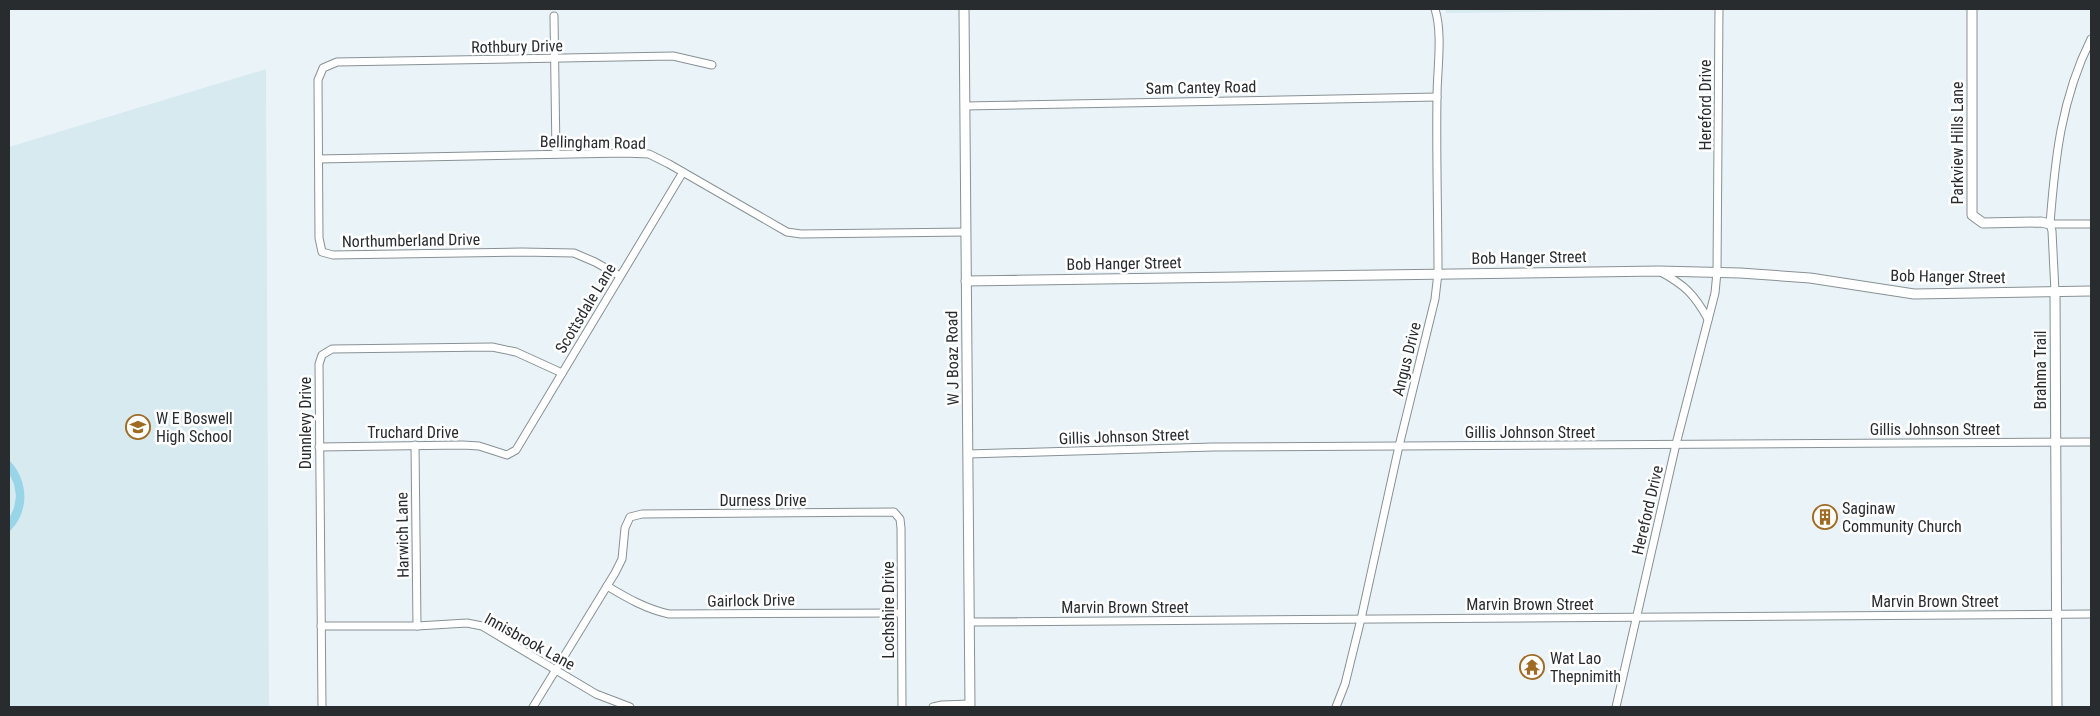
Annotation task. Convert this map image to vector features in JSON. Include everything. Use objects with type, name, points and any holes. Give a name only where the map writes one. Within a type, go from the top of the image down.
[{"type":"street","name":"W J Boaz Road","points":[[964,9],[970,705]]},
{"type":"street","name":"Angus Drive","points":[[1336,707],[1361,620],[1399,446],[1435,299],[1438,273],[1436,96],[1438,17],[1435,9]]},
{"type":"street","name":"Hereford Drive","points":[[1616,707],[1676,444],[1715,293],[1717,272],[1719,9]]},
{"type":"street","name":"Parkview Hills Lane","points":[[1972,9],[1972,215],[1982,223],[2041,222],[2050,224],[2091,224]]},
{"type":"street","points":[[554,16],[556,154]]},
{"type":"street","name":"Brahma Trail","points":[[2057,707],[2055,292],[2050,224],[2059,134],[2070,92],[2091,39]]},
{"type":"street","name":"Rothbury Drive","points":[[323,68],[337,62],[673,56],[712,65]]},
{"type":"street","name":"Northumberland Drive","points":[[323,68],[318,80],[319,238],[322,252],[333,254],[522,252],[574,254],[595,262],[620,276]]},
{"type":"street","name":"Sam Cantey Road","points":[[965,106],[1436,96]]},
{"type":"street","name":"Bellingham Road","points":[[319,159],[649,154],[787,232],[801,234],[966,232]]},
{"type":"street","name":"Scottsdale Lane","points":[[506,455],[516,450],[683,172]]},
{"type":"street","name":"Bob Hanger Street","points":[[966,281],[1659,271],[1717,272],[1810,278],[1914,294],[2091,291]]},
{"type":"street","points":[[1659,271],[1684,285],[1692,293],[1708,319]]},
{"type":"street","name":"Dunnlevy Drive","points":[[322,707],[318,447],[319,364],[322,356],[332,349],[492,347],[516,352],[562,373]]},
{"type":"street","name":"Gillis Johnson Street","points":[[968,454],[1213,447],[2091,442]]},
{"type":"street","name":"Harwich Lane","points":[[415,445],[417,626]]},
{"type":"street","name":"Truchard Drive","points":[[318,447],[479,446],[506,455]]},
{"type":"street","name":"Durness Drive","points":[[607,586],[622,559],[625,528],[630,517],[642,514],[894,512],[897,514]]},
{"type":"street","name":"Lochshire Drive","points":[[897,514],[900,519],[901,528],[902,707]]},
{"type":"street","points":[[533,707],[607,586]]},
{"type":"street","name":"Gairlock Drive","points":[[607,586],[638,604],[654,611],[669,614],[901,613]]},
{"type":"street","name":"Marvin Brown Street","points":[[970,622],[2091,614]]},
{"type":"street","name":"Innisbrook Lane","points":[[321,626],[417,626],[467,623],[482,626],[596,694],[630,707]]},
{"type":"street","points":[[933,707],[942,705],[970,705]]},
{"type":"shaded area","points":[[1446,9],[1744,9],[1446,13]]},
{"type":"shaded area","name":"W E Boswell High School","points":[[266,69],[269,707],[9,707],[9,147]]},
{"type":"shaded area","points":[[9,460],[16,468],[23,486],[24,506],[16,524],[9,532],[9,519],[14,508],[16,496],[14,484],[9,473]]},
{"type":"place","name":"W E Boswell High School","points":[[138,427]]},
{"type":"place","name":"Saginaw Community Church","points":[[1825,517]]},
{"type":"place","name":"Wat Lao Thepnimith","points":[[1532,667]]}]
